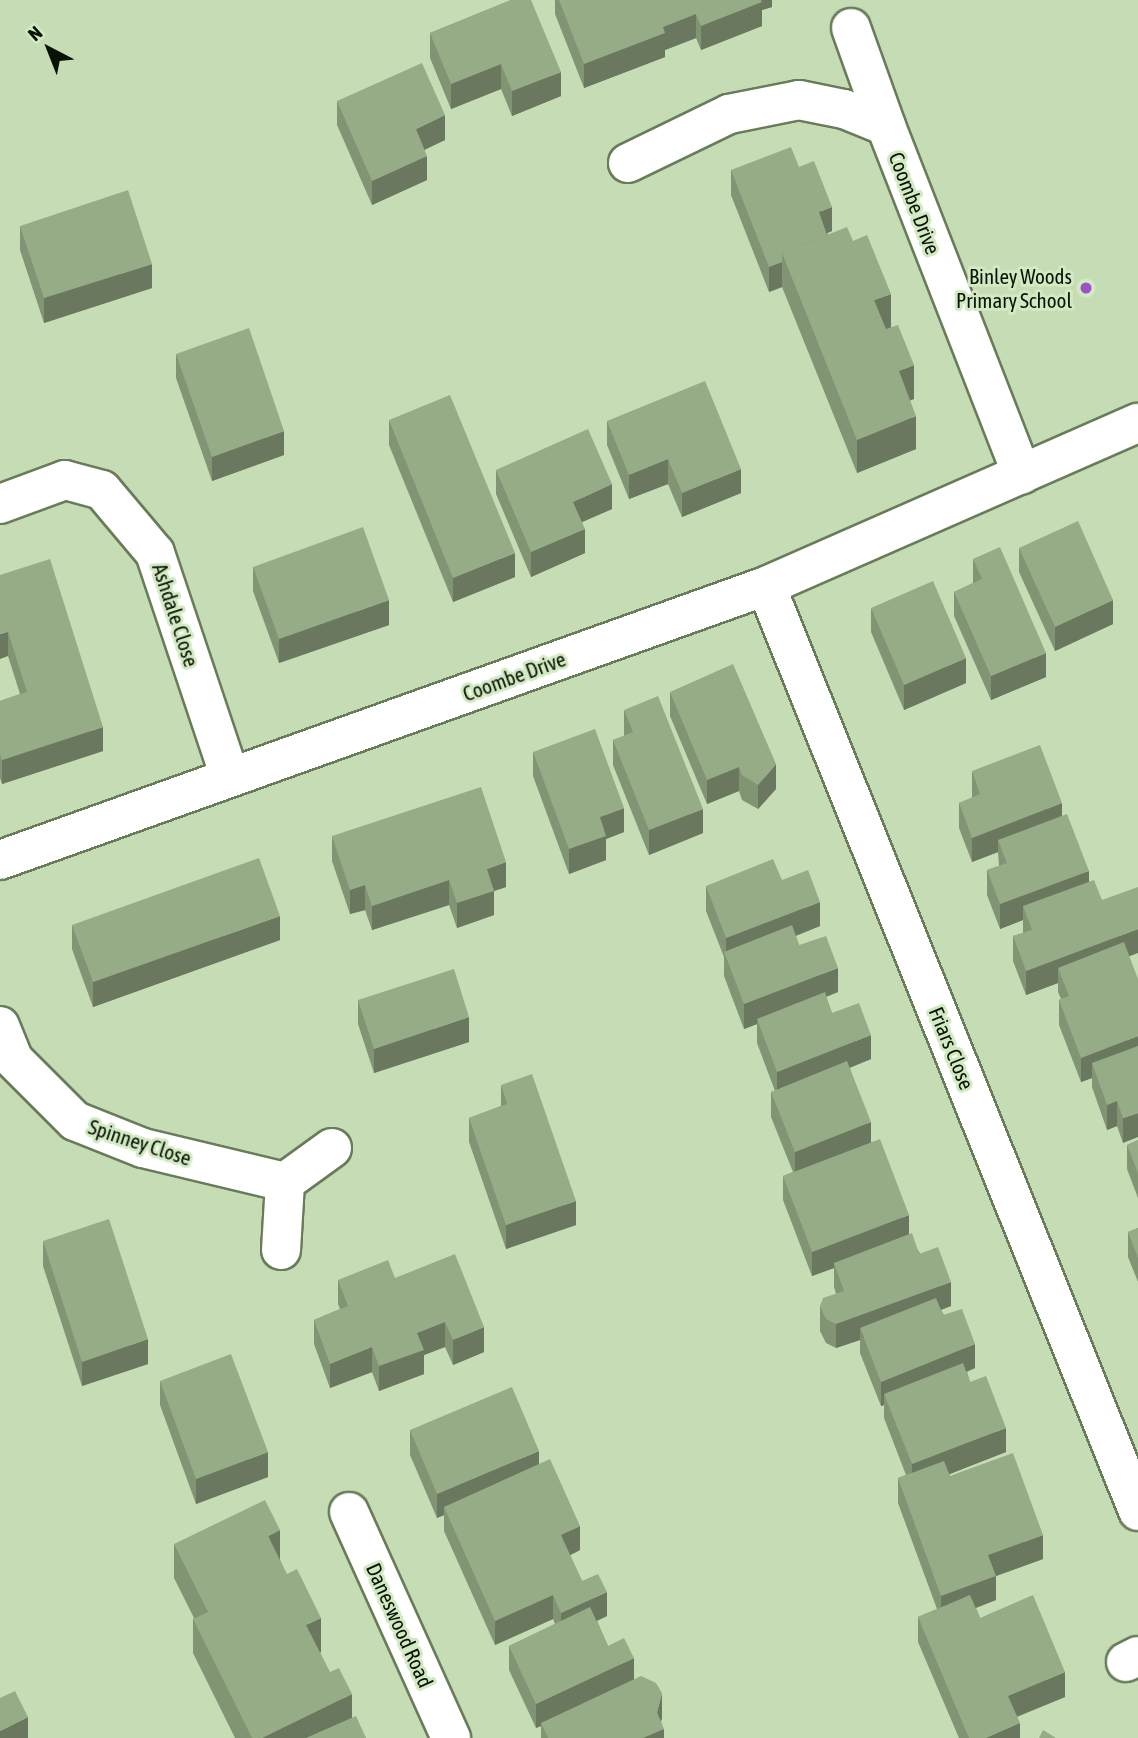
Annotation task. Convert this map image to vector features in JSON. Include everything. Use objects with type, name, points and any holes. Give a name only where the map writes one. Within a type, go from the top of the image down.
[{"type":"street","name":"Coombe Drive","points":[[850,28],[1022,474]]},
{"type":"street","name":"Coombe Drive","points":[[628,163],[729,114],[799,100],[844,109],[886,126]]},
{"type":"street","name":"Coombe Drive","points":[[0,860],[766,586],[1138,423]]},
{"type":"street","name":"Ashdale Close","points":[[0,504],[65,480],[102,490],[111,500],[155,553],[230,777]]},
{"type":"street","name":"Friars Close","points":[[766,586],[1138,1511]]},
{"type":"street","name":"Spinney Close","points":[[0,1026],[13,1059],[75,1121],[143,1148],[285,1182]]},
{"type":"street","points":[[281,1250],[285,1182],[332,1148]]},
{"type":"street","name":"Daneswood Road","points":[[349,1512],[451,1738]]},
{"type":"building","points":[[511,0],[531,0],[561,72],[512,91],[501,64],[451,84],[430,33]]},
{"type":"building","points":[[559,0],[762,2],[701,26],[696,14],[663,27],[665,33],[584,64]]},
{"type":"building","points":[[422,63],[445,115],[416,129],[427,156],[372,181],[337,101]]},
{"type":"building","points":[[791,147],[799,167],[814,161],[832,207],[819,212],[827,235],[782,253],[782,262],[769,267],[731,170]]},
{"type":"building","points":[[128,190],[152,264],[44,298],[20,226]]},
{"type":"building","points":[[847,227],[853,241],[867,235],[891,294],[874,300],[886,329],[898,325],[914,365],[899,371],[916,416],[857,440],[782,253]]},
{"type":"building","points":[[249,328],[284,431],[212,457],[176,354]]},
{"type":"building","points":[[705,381],[741,469],[682,493],[668,459],[629,475],[607,421]]},
{"type":"building","points":[[450,395],[515,553],[453,578],[389,420]]},
{"type":"building","points":[[588,429],[612,484],[573,502],[585,529],[531,552],[496,470]]},
{"type":"building","points":[[1078,521],[1113,600],[1055,627],[1019,548]]},
{"type":"building","points":[[363,527],[389,600],[279,639],[253,567]]},
{"type":"building","points":[[1000,547],[1046,653],[991,676],[954,592],[982,579],[973,559]]},
{"type":"building","points":[[50,559],[103,727],[2,760],[0,701],[27,692],[8,632],[0,634],[0,575]]},
{"type":"building","points":[[933,581],[966,658],[904,685],[871,608]]},
{"type":"building","points":[[733,664],[776,764],[758,785],[742,775],[739,767],[707,780],[670,692]]},
{"type":"building","points":[[658,696],[703,809],[649,830],[613,740],[633,732],[624,710]]},
{"type":"building","points":[[595,729],[624,808],[600,817],[606,836],[569,849],[533,752]]},
{"type":"building","points":[[1040,745],[1062,803],[972,838],[959,803],[980,794],[972,771]]},
{"type":"building","points":[[481,787],[506,862],[487,869],[494,891],[457,903],[449,880],[372,906],[365,885],[350,890],[332,836]]},
{"type":"building","points":[[1067,814],[1089,871],[1000,904],[987,870],[1007,863],[998,840]]},
{"type":"building","points":[[259,858],[280,916],[93,982],[72,925]]},
{"type":"building","points":[[773,859],[782,880],[808,870],[820,902],[726,938],[706,886]]},
{"type":"building","points":[[1094,880],[1102,900],[1138,887],[1138,929],[1026,971],[1013,936],[1032,930],[1023,906]]},
{"type":"building","points":[[792,925],[799,945],[826,936],[838,968],[744,1004],[724,952]]},
{"type":"building","points":[[1124,942],[1138,979],[1138,1036],[1081,1058],[1059,1000],[1069,996],[1058,968]]},
{"type":"building","points":[[454,969],[469,1017],[374,1049],[358,1000]]},
{"type":"building","points":[[825,992],[832,1013],[859,1003],[871,1035],[777,1072],[757,1019]]},
{"type":"building","points":[[1138,1046],[1138,1113],[1123,1118],[1117,1101],[1107,1105],[1092,1063]]},
{"type":"building","points":[[847,1061],[871,1122],[795,1152],[771,1092]]},
{"type":"building","points":[[532,1074],[576,1201],[506,1225],[469,1118],[507,1104],[501,1085]]},
{"type":"building","points":[[880,1139],[909,1215],[812,1252],[783,1176]]},
{"type":"building","points":[[1138,1140],[1138,1173],[1127,1145]]},
{"type":"building","points":[[109,1219],[148,1339],[82,1362],[43,1241]]},
{"type":"building","points":[[1138,1228],[1138,1258],[1128,1232]]},
{"type":"building","points":[[912,1233],[919,1254],[938,1247],[951,1282],[836,1324],[826,1319],[820,1306],[823,1298],[844,1291],[834,1263]]},
{"type":"building","points":[[455,1254],[484,1327],[453,1340],[445,1322],[417,1333],[424,1350],[379,1366],[372,1347],[330,1364],[314,1320],[348,1306],[338,1280],[388,1260],[395,1278]]},
{"type":"building","points":[[936,1298],[943,1315],[962,1309],[975,1344],[881,1382],[860,1328]]},
{"type":"building","points":[[231,1354],[268,1452],[196,1479],[160,1381]]},
{"type":"building","points":[[963,1363],[970,1382],[986,1376],[1006,1428],[912,1464],[884,1394]]},
{"type":"building","points":[[512,1387],[539,1451],[437,1494],[410,1430]]},
{"type":"building","points":[[1013,1453],[1043,1535],[988,1555],[996,1576],[941,1596],[898,1478],[944,1461],[950,1476]]},
{"type":"building","points":[[550,1459],[580,1526],[561,1535],[582,1581],[598,1574],[607,1592],[561,1613],[553,1595],[495,1621],[444,1507]]},
{"type":"building","points":[[265,1500],[280,1530],[268,1536],[287,1574],[297,1569],[321,1618],[306,1625],[330,1672],[339,1668],[352,1694],[262,1738],[252,1738],[193,1619],[208,1612],[174,1544]]},
{"type":"building","points":[[970,1595],[980,1618],[1033,1595],[1065,1672],[1008,1696],[1020,1723],[986,1738],[969,1738],[918,1617]]},
{"type":"building","points":[[590,1607],[608,1646],[624,1638],[634,1658],[536,1704],[509,1646]]},
{"type":"building","points":[[641,1676],[656,1683],[662,1693],[657,1712],[664,1729],[643,1738],[548,1738],[541,1723]]},
{"type":"building","points":[[15,1691],[28,1717],[0,1731],[0,1698]]},
{"type":"building","points":[[356,1716],[366,1738],[306,1738]]},
{"type":"building","points":[[1043,1730],[1056,1738],[1039,1738]]},
{"type":"place","name":"Binley Woods Primary School","points":[[1086,288]]}]
